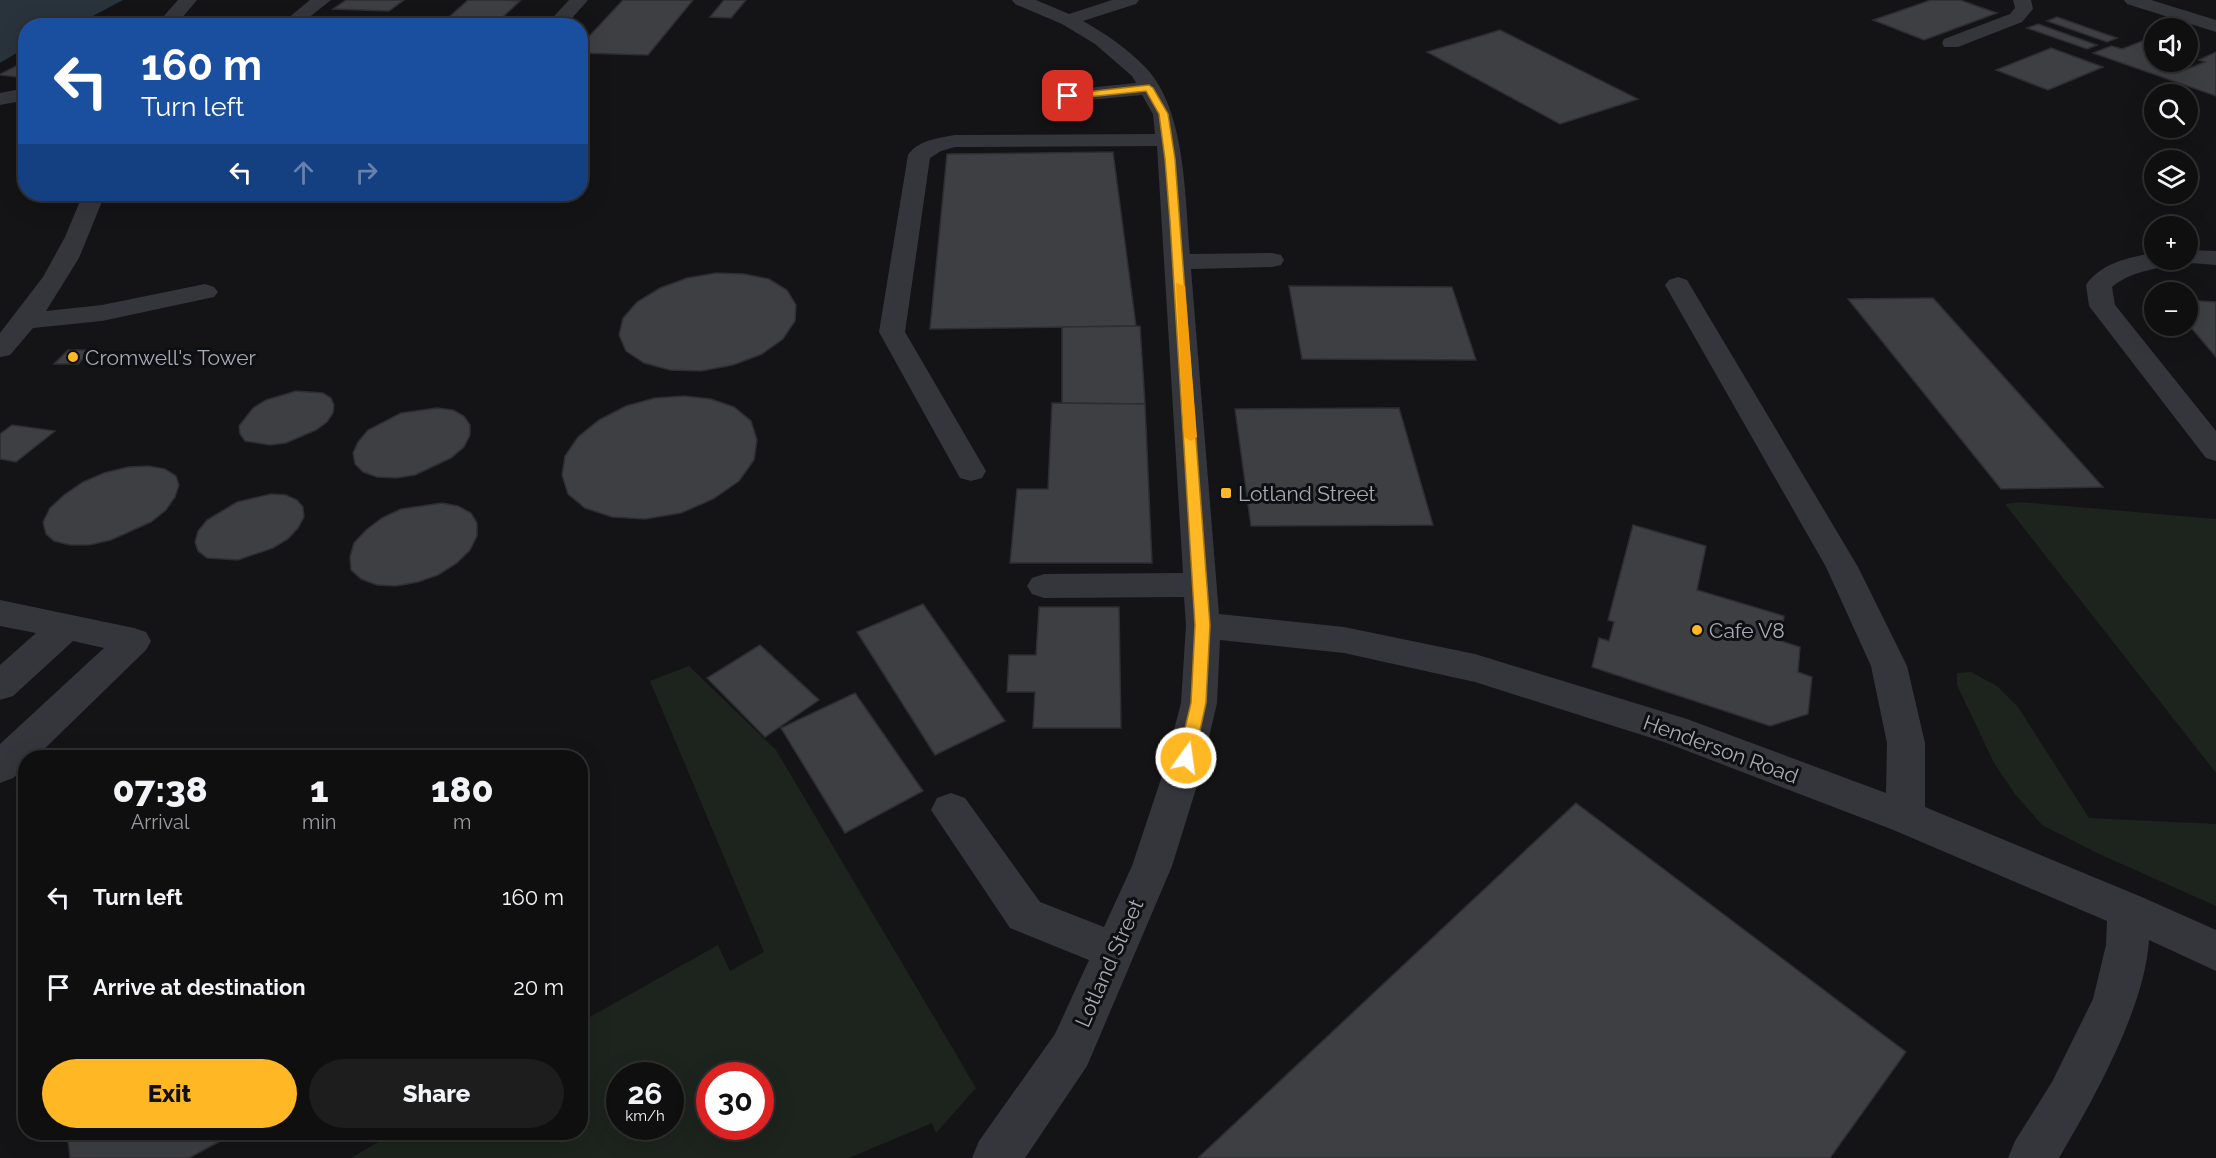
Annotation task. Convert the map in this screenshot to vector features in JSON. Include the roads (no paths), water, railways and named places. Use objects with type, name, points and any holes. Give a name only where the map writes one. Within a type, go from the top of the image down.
[{"type":"street","points":[[171,18],[188,0]]},
{"type":"street","points":[[297,18],[322,0]]},
{"type":"street","points":[[562,18],[579,0]]},
{"type":"street","name":"Lotland Street","points":[[996,1158],[1071,1050],[1152,866],[1181,776],[1199,703],[1203,625],[1178,262],[1163,114],[1140,73],[1102,40],[1068,20],[1022,0]]},
{"type":"street","points":[[1068,20],[1130,0]]},
{"type":"street","points":[[1951,43],[2016,18],[2024,9],[2022,0]]},
{"type":"street","points":[[2133,0],[2216,26]]},
{"type":"street","points":[[1068,96],[1149,88]]},
{"type":"street","points":[[972,471],[892,332],[919,155],[934,146],[956,141],[1167,140]]},
{"type":"street","points":[[0,349],[27,321],[58,277],[78,237],[91,201]]},
{"type":"street","points":[[2198,257],[2216,258]]},
{"type":"street","points":[[1178,262],[1272,260]]},
{"type":"street","points":[[2144,262],[2133,263],[2116,270],[2099,285],[2102,306],[2216,451]]},
{"type":"street","points":[[1678,285],[1842,567],[1889,666],[1906,743],[1905,817]]},
{"type":"street","points":[[27,321],[102,313],[205,292]]},
{"type":"street","points":[[1044,585],[1200,585]]},
{"type":"street","points":[[0,613],[134,641],[18,750]]},
{"type":"street","name":"Henderson Road","points":[[1203,625],[1344,640],[1474,668],[1674,730],[1905,817],[2129,911],[2216,951]]},
{"type":"street","points":[[0,686],[66,627]]},
{"type":"street","points":[[0,767],[18,750]]},
{"type":"street","points":[[951,810],[1025,915],[1115,951]]},
{"type":"street","points":[[2032,1158],[2068,1098],[2114,1003],[2127,945],[2129,911]]},
{"type":"place","name":"Cromwell's Tower","points":[[73,357]]},
{"type":"place","name":"Lotland Street","points":[[1226,493]]},
{"type":"place","name":"Cafe V8","points":[[1697,630]]}]
